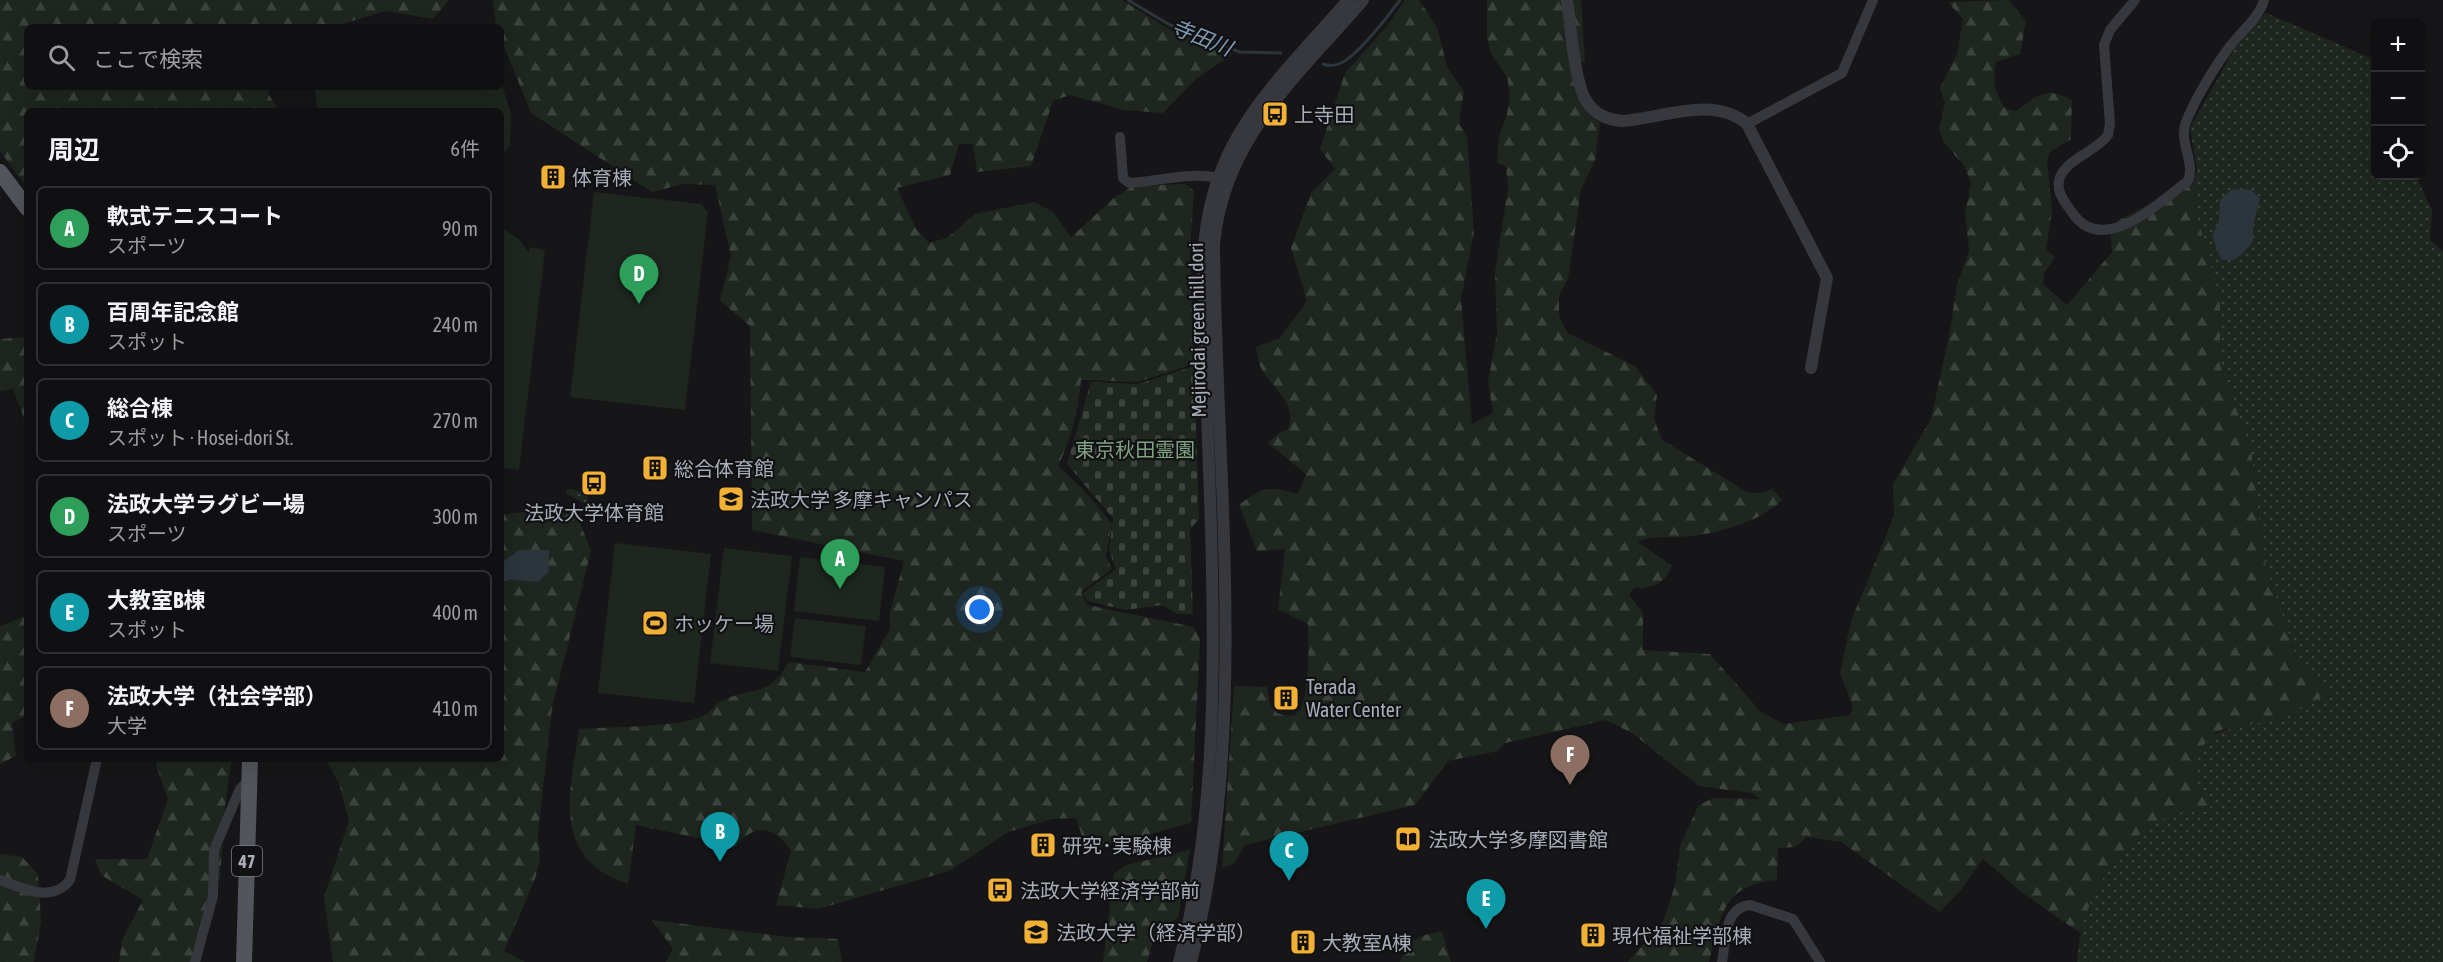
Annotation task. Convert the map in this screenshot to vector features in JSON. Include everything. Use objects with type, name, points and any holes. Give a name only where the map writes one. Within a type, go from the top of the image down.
[{"type":"main road","points":[[0,172],[24,204]]},
{"type":"main road","name":"47","points":[[244,962],[250,762]]},
{"type":"street","name":"Mejirodai green hill dori","points":[[1222,179],[1234,139],[1247,120],[1348,0]]},
{"type":"street","name":"Mejirodai green hill dori","points":[[1211,814],[1213,628],[1203,244],[1207,210],[1222,179],[1260,120],[1363,0]]},
{"type":"street","points":[[1567,0],[1580,83],[1585,99],[1592,109],[1608,118],[1623,121],[1720,110],[1739,117],[1747,124],[1827,278],[1811,368]]},
{"type":"street","points":[[1747,124],[1842,73],[1873,0]]},
{"type":"street","points":[[2135,0],[2110,30],[2104,45],[2110,124],[2108,135],[2067,168],[2059,182],[2061,197],[2074,216],[2087,227],[2098,230],[2129,224],[2188,181],[2190,173],[2183,138],[2185,123],[2227,50],[2259,12],[2264,0]]},
{"type":"street","points":[[1120,137],[1123,178],[1129,183],[1169,180],[1196,174],[1222,179]]},
{"type":"street","points":[[0,880],[43,894],[60,890],[70,880],[96,762]]},
{"type":"street","points":[[195,962],[213,896],[214,849],[240,789],[250,779]]},
{"type":"street","points":[[1179,962],[1211,814]]},
{"type":"street","points":[[1191,962],[1210,872],[1211,814]]},
{"type":"street","points":[[1722,962],[1723,942],[1733,914],[1743,906],[1750,905],[1794,919],[1820,962]]},
{"type":"green space","points":[[0,0],[449,0],[433,19],[386,11],[342,24],[24,24],[24,90],[270,90],[268,93],[277,108],[24,108],[24,184],[0,151]]},
{"type":"green space","points":[[493,0],[1122,0],[1169,29],[1233,54],[1197,78],[1163,113],[1124,110],[1070,95],[1053,101],[1031,166],[977,172],[973,144],[959,144],[950,175],[897,188],[916,229],[929,243],[947,238],[975,214],[1034,202],[1053,212],[1071,237],[1114,198],[1133,186],[1186,184],[1194,191],[1190,252],[1194,364],[1137,382],[1081,380],[1074,424],[1058,466],[1083,489],[1112,524],[1106,556],[1112,569],[1081,592],[1087,605],[1194,627],[1200,640],[1191,823],[1087,851],[1076,818],[1052,819],[1008,832],[949,871],[818,909],[776,905],[791,851],[779,837],[765,831],[750,833],[736,846],[636,825],[628,884],[603,873],[586,858],[576,840],[571,820],[572,776],[579,729],[693,720],[703,716],[725,699],[762,689],[782,673],[789,662],[865,672],[890,629],[890,612],[904,561],[752,530],[750,326],[720,301],[731,256],[715,185],[683,184],[652,192],[531,113],[504,46],[504,24],[496,24]]},
{"type":"green space","points":[[1405,0],[1419,0],[1437,27],[1447,67],[1464,92],[1459,124],[1467,136],[1474,232],[1461,299],[1472,424],[1493,413],[1488,382],[1497,333],[1495,272],[1508,188],[1506,166],[1497,163],[1499,136],[1507,114],[1510,94],[1507,77],[1491,54],[1487,38],[1487,0],[1581,0],[1585,62],[1572,64],[1574,82],[1578,98],[1586,112],[1600,123],[1595,161],[1581,189],[1568,279],[1559,296],[1559,317],[1568,333],[1635,366],[1657,395],[1654,419],[1662,440],[1747,492],[1760,493],[1772,489],[1782,500],[1760,516],[1734,527],[1706,534],[1652,538],[1638,542],[1672,566],[1657,584],[1634,588],[1629,595],[1643,613],[1643,650],[1710,654],[1761,712],[1784,724],[1850,715],[1853,707],[1840,673],[1851,621],[1894,516],[1893,484],[1931,419],[1950,331],[1957,284],[1969,251],[1965,213],[1971,184],[1965,167],[1943,141],[1939,129],[1945,103],[1940,88],[1957,54],[1963,19],[1948,2],[2009,0],[2026,21],[2020,54],[1996,62],[1995,86],[2005,108],[2016,111],[2042,94],[2049,93],[2072,100],[2071,139],[2050,152],[2047,160],[2052,211],[2046,250],[2055,257],[2044,273],[2043,284],[2067,305],[2112,252],[2110,225],[2193,184],[2196,212],[2220,299],[2220,365],[2251,449],[2264,560],[2298,662],[2329,692],[2289,715],[2222,730],[2212,735],[2204,745],[2198,760],[2195,783],[2213,806],[2169,816],[2134,839],[2110,867],[2100,883],[2080,933],[2021,892],[1983,859],[1960,891],[1940,912],[1841,842],[1807,837],[1795,847],[1778,848],[1777,880],[1745,888],[1734,896],[1721,917],[1709,962],[1628,962],[1663,922],[1675,885],[1680,846],[1698,806],[1713,798],[1760,799],[1751,793],[1699,786],[1632,733],[1606,720],[1505,743],[1498,751],[1448,761],[1415,805],[1245,845],[1233,864],[1222,868],[1234,686],[1267,687],[1270,704],[1277,713],[1291,715],[1296,714],[1301,708],[1308,672],[1308,624],[1278,609],[1285,549],[1257,551],[1239,505],[1267,489],[1298,494],[1306,474],[1268,443],[1279,433],[1288,429],[1289,411],[1282,396],[1260,366],[1256,347],[1280,338],[1307,301],[1291,248],[1311,193],[1335,169],[1320,149],[1345,73],[1387,26]]},
{"type":"green space","points":[[2266,13],[2371,58],[2371,180],[2418,180],[2432,210],[2430,240],[2443,251],[2443,962],[2077,962],[2086,912],[2107,871],[2127,846],[2150,825],[2163,818],[2212,806],[2195,783],[2197,757],[2207,737],[2328,692],[2298,662],[2264,560],[2251,449],[2220,365],[2219,299],[2196,212],[2193,184],[2197,170],[2190,128],[2234,50]]},
{"type":"green space","points":[[315,90],[504,90],[511,114],[510,146],[504,152],[504,108],[317,108]]},
{"type":"green space","points":[[594,192],[701,204],[708,212],[685,410],[570,397]]},
{"type":"green space","points":[[504,229],[519,239],[529,253],[530,247],[545,250],[519,470],[504,468]]},
{"type":"green space","points":[[24,337],[24,419],[13,389],[0,391],[0,339]]},
{"type":"green space","name":"東京秋田霊園","points":[[1194,366],[1199,519],[1190,529],[1193,614],[1177,614],[1162,605],[1125,610],[1087,601],[1083,593],[1116,569],[1109,551],[1113,518],[1067,464],[1091,382],[1138,384]]},
{"type":"green space","points":[[567,489],[587,492],[589,506],[566,493]]},
{"type":"green space","points":[[550,508],[578,518],[591,551],[552,708],[538,834],[540,859],[535,879],[504,951],[525,962],[333,962],[324,897],[349,821],[339,783],[327,762],[504,762],[504,515]]},
{"type":"green space","name":"ホッケー場","points":[[615,543],[711,554],[694,703],[598,693]]},
{"type":"green space","points":[[724,548],[792,556],[778,671],[710,663]]},
{"type":"green space","points":[[800,557],[885,567],[879,621],[794,611]]},
{"type":"green space","points":[[24,617],[24,717],[12,723],[16,756],[0,764],[0,626]]},
{"type":"green space","points":[[795,618],[866,626],[861,665],[790,657]]},
{"type":"green space","points":[[157,762],[232,762],[225,806],[220,877],[192,962],[119,962],[122,940],[143,900],[101,875],[95,859],[147,859],[168,799],[156,765]]},
{"type":"green space","points":[[1190,850],[1178,918],[1157,928],[1147,962],[1103,962],[1114,874],[1126,865]]},
{"type":"green space","points":[[0,854],[22,857],[38,874],[41,922],[34,962],[0,962]]},
{"type":"green space","points":[[652,920],[788,937],[838,939],[842,962],[666,962],[673,949]]},
{"type":"green space","points":[[1442,931],[1451,962],[1400,962],[1407,947],[1415,939]]},
{"type":"shaded area","points":[[2231,190],[2252,190],[2260,199],[2253,225],[2253,241],[2236,258],[2221,259],[2212,236],[2219,221],[2220,200]]},
{"type":"shaded area","points":[[519,550],[549,550],[549,571],[538,582],[504,579],[504,561]]},
{"type":"waterway","name":"寺田川","points":[[1128,0],[1170,25],[1240,52],[1281,53]]},
{"type":"waterway","name":"寺田川","points":[[1323,64],[1337,65],[1348,59],[1400,0]]},
{"type":"place","name":"上寺田","points":[[1275,114]]},
{"type":"place","name":"体育棟","points":[[553,177]]},
{"type":"place","name":"法政大学ラグビー場","points":[[639,304]]},
{"type":"place","name":"総合体育館","points":[[655,468]]},
{"type":"place","name":"法政大学体育館","points":[[594,483]]},
{"type":"place","name":"法政大学 多摩キャンパス","points":[[731,499]]},
{"type":"place","name":"軟式テニスコート","points":[[840,589]]},
{"type":"place","name":"ホッケー場","points":[[655,623]]},
{"type":"place","name":"Terada Water Center","points":[[1286,698]]},
{"type":"place","name":"法政大学（社会学部）","points":[[1570,785]]},
{"type":"place","name":"法政大学多摩図書館","points":[[1408,839]]},
{"type":"place","name":"研究･実験棟","points":[[1043,845]]},
{"type":"place","name":"百周年記念館","points":[[720,862]]},
{"type":"place","name":"総合棟","points":[[1289,881]]},
{"type":"place","name":"法政大学経済学部前","points":[[1000,890]]},
{"type":"place","name":"大教室B棟","points":[[1486,929]]},
{"type":"place","name":"法政大学（経済学部）","points":[[1036,932]]},
{"type":"place","name":"現代福祉学部棟","points":[[1593,935]]},
{"type":"place","name":"大教室A棟","points":[[1303,942]]}]
